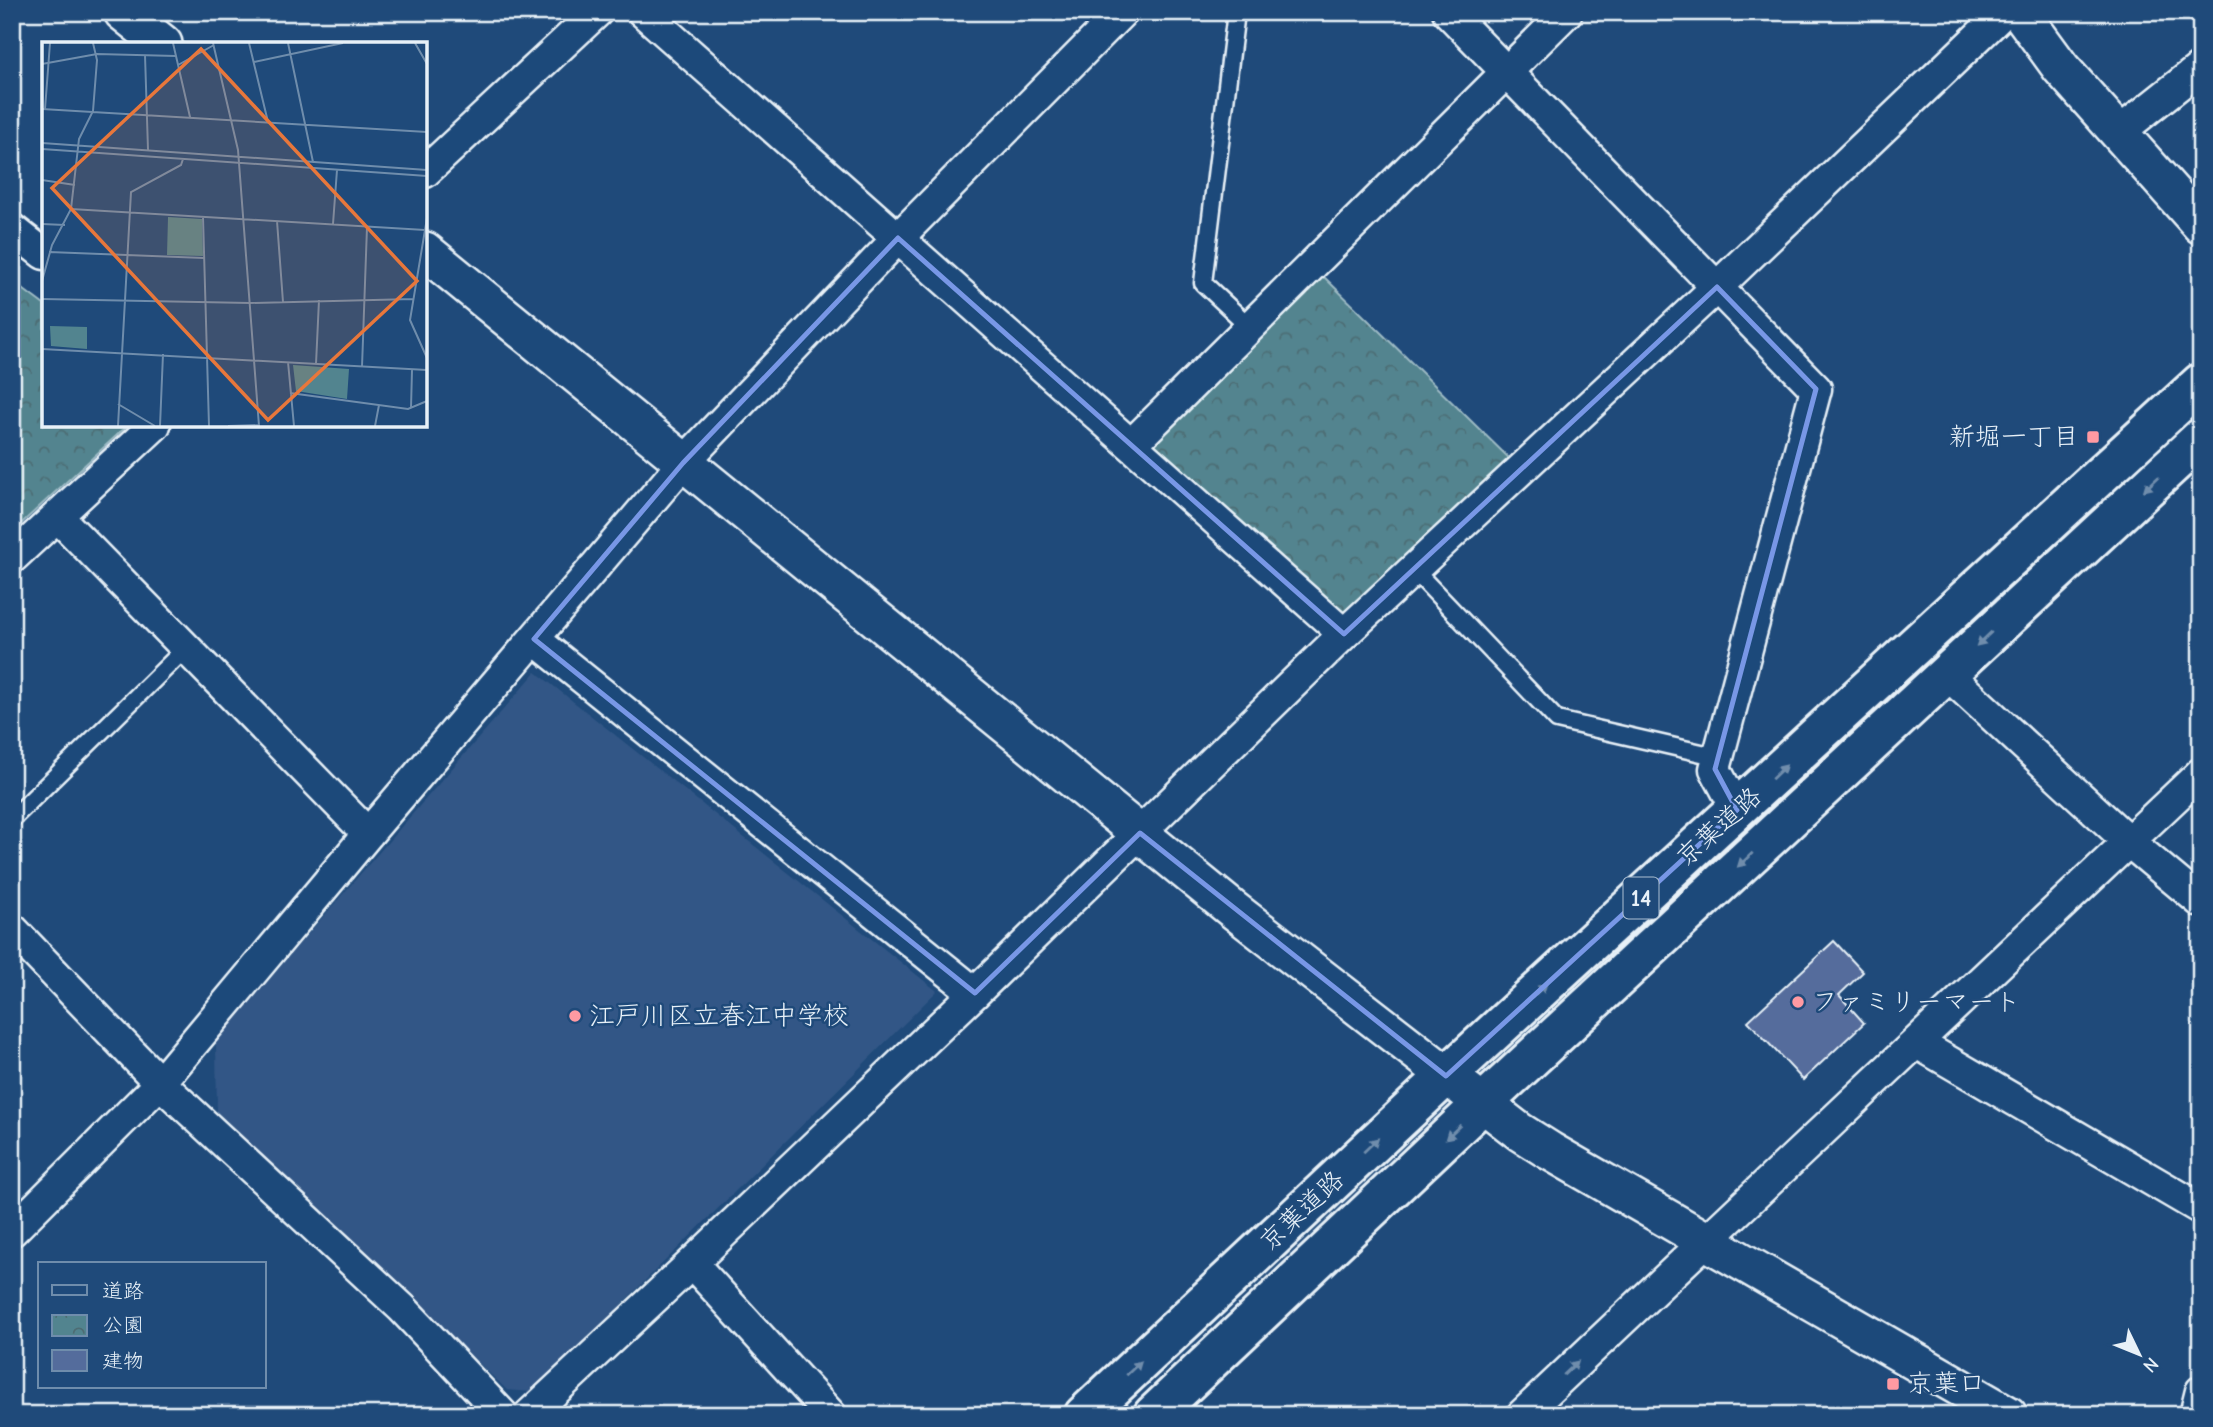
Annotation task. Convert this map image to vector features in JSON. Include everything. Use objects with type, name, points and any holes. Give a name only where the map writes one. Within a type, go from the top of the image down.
[{"type":"highway","name":"京葉道路","points":[[1084,1415],[1446,1076],[2201,383]]},
{"type":"highway","name":"京葉道路","points":[[1153,1415],[1482,1104],[2201,438]]},
{"type":"street","points":[[123,12],[160,42]]},
{"type":"street","points":[[427,170],[597,12]]},
{"type":"street","points":[[642,12],[1344,634]]},
{"type":"street","points":[[12,1231],[160,1083],[683,463],[898,238],[1122,12]]},
{"type":"street","points":[[1448,12],[1816,389],[1715,769],[1737,810]]},
{"type":"street","points":[[1131,445],[1567,12]]},
{"type":"street","points":[[529,1415],[975,993],[1344,634],[1717,287],[2004,12]]},
{"type":"street","points":[[2020,12],[2061,68],[2201,225]]},
{"type":"street","points":[[2118,133],[2201,67]]},
{"type":"street","points":[[427,253],[1231,908],[1482,1104],[1550,1151],[2008,1415]]},
{"type":"street","points":[[12,558],[153,427]]},
{"type":"street","points":[[58,517],[368,834]]},
{"type":"street","points":[[534,639],[975,993]]},
{"type":"street","points":[[1947,674],[2127,841],[2201,902]]},
{"type":"street","points":[[1522,1415],[2201,773]]},
{"type":"street","points":[[12,929],[160,1083],[402,1308],[503,1415]]},
{"type":"street","points":[[1917,1043],[2201,1209]]},
{"type":"street","points":[[692,1263],[831,1415]]},
{"type":"street","points":[[2195,1415],[2201,1391]]},
{"type":"lane","points":[[1236,12],[1203,283],[1251,328]]},
{"type":"lane","points":[[1413,569],[1557,720],[1719,757]]},
{"type":"lane","points":[[12,819],[186,648]]},
{"type":"highlighted area","points":[[898,238],[1344,634],[1717,287],[1816,389],[1715,769],[1737,810],[1446,1076],[1140,833],[975,993],[534,639],[683,463]]},
{"type":"shaded area","name":"江戸川区立春江中学校","points":[[536,672],[937,991],[533,1392],[507,1390],[217,1112],[216,1040]]},
{"type":"green space","points":[[1321,274],[1513,462],[1345,622],[1149,449]]},
{"type":"green space","points":[[16,284],[42,304],[42,427],[126,427],[12,532],[12,287]]},
{"type":"building","points":[[1834,941],[1863,972],[1839,995],[1864,1023],[1803,1080],[1748,1021]]},
{"type":"place","name":"新堀一丁目","points":[[2093,437]]},
{"type":"place","name":"ファミリーマート","points":[[1798,1002]]},
{"type":"place","name":"江戸川区立春江中学校","points":[[575,1016]]},
{"type":"place","name":"京葉口","points":[[1893,1384]]}]
